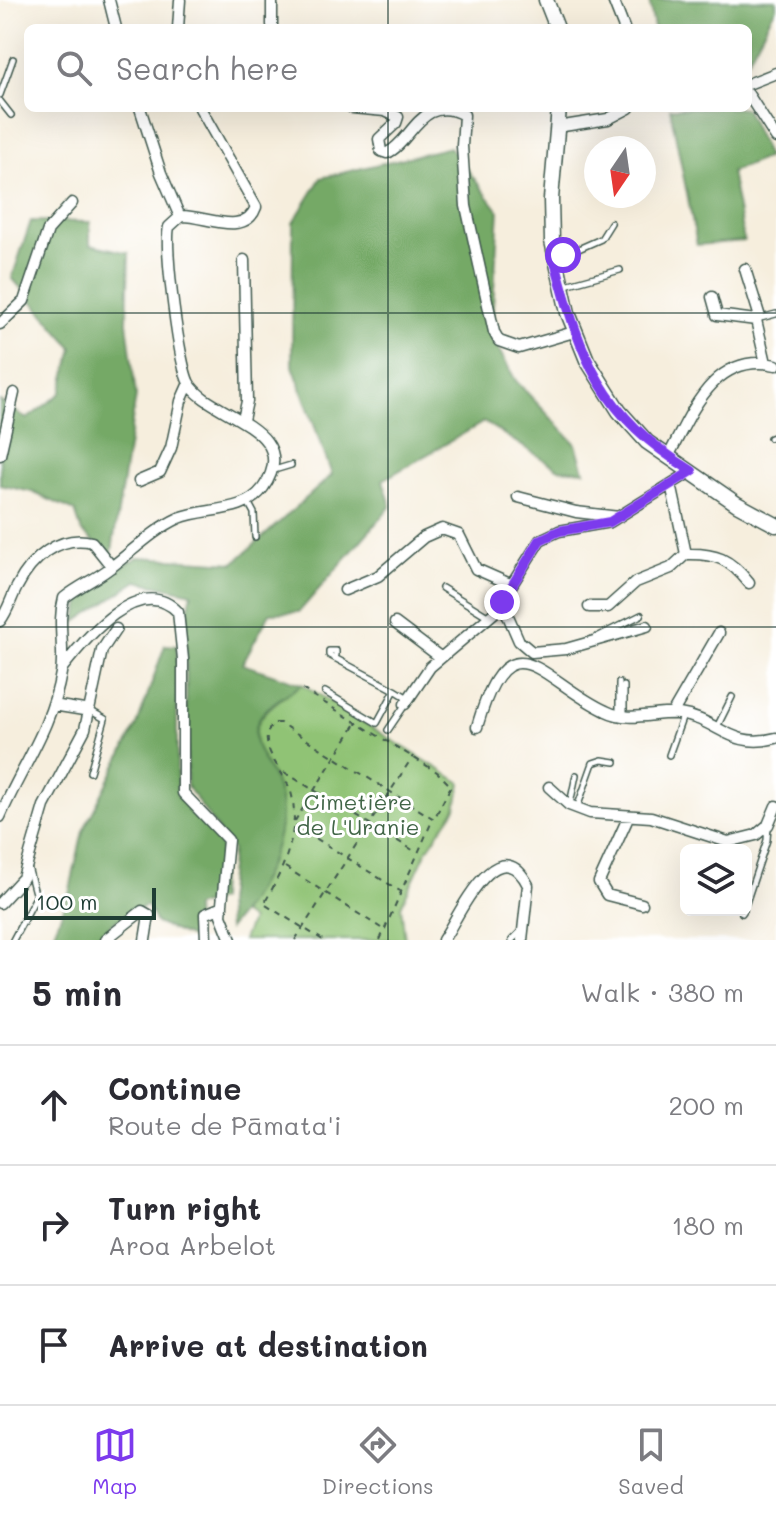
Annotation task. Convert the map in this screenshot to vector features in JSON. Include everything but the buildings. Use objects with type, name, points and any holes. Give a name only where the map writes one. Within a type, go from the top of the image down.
[{"type":"main road","points":[[546,0],[555,24]]},
{"type":"main road","points":[[559,112],[551,216],[555,261],[574,332],[593,371],[639,435],[737,504],[776,525]]},
{"type":"street","points":[[109,0],[115,24]]},
{"type":"street","points":[[178,24],[180,0]]},
{"type":"street","points":[[272,0],[272,24]]},
{"type":"street","points":[[613,0],[622,24]]},
{"type":"street","points":[[752,82],[776,73]]},
{"type":"street","points":[[752,100],[776,138]]},
{"type":"street","points":[[141,112],[161,173],[180,217]]},
{"type":"street","points":[[139,481],[160,472],[167,460],[189,383],[170,273],[169,227],[180,217],[236,224],[248,219],[256,209],[202,112]]},
{"type":"street","points":[[387,112],[398,117],[396,123],[379,139],[381,151],[387,153],[418,121],[437,112]]},
{"type":"street","points":[[454,112],[464,115],[462,146],[466,206],[494,332],[499,341],[519,348],[574,332]]},
{"type":"street","points":[[557,127],[608,119],[621,112]]},
{"type":"street","points":[[0,324],[24,301],[48,230],[72,203]]},
{"type":"street","points":[[243,420],[247,401],[244,260]]},
{"type":"street","points":[[668,457],[716,377],[733,368],[771,364],[756,320],[759,314],[745,269]]},
{"type":"street","points":[[712,297],[717,315],[731,314],[756,320]]},
{"type":"street","points":[[0,817],[35,751],[53,705],[62,668],[60,611],[64,598],[176,520],[197,511],[235,507],[248,501],[262,489],[270,471],[266,442],[243,420],[199,396],[189,383]]},
{"type":"street","points":[[0,455],[14,393]]},
{"type":"street","points":[[407,701],[440,657],[490,618],[532,549],[549,534],[601,525],[692,471]]},
{"type":"street","points":[[671,484],[686,554]]},
{"type":"street","points":[[518,497],[576,512],[619,517]]},
{"type":"street","points":[[345,590],[378,576],[434,531],[448,529],[459,535],[476,569],[510,584]]},
{"type":"street","points":[[0,621],[24,576],[42,555],[61,543],[72,539],[92,542],[112,567]]},
{"type":"street","points":[[589,607],[608,607],[636,582],[671,568],[686,554],[718,555],[736,567],[749,583]]},
{"type":"street","points":[[62,668],[104,620],[125,609],[159,600],[178,612],[183,659],[183,793],[223,831],[228,840],[222,907],[224,929],[231,940]]},
{"type":"street","points":[[502,602],[519,641],[529,651],[591,643],[647,626]]},
{"type":"street","points":[[395,623],[440,657]]},
{"type":"street","points":[[0,903],[15,890],[28,866],[44,806],[77,748],[90,711],[102,650],[116,629]]},
{"type":"street","points":[[678,714],[688,683],[719,633]]},
{"type":"street","points":[[477,727],[498,673],[507,665],[520,663],[542,670],[598,707],[621,716],[678,714],[746,742],[776,738]]},
{"type":"street","points":[[53,705],[90,711]]},
{"type":"street","points":[[549,787],[573,807],[628,818],[651,817],[728,842],[750,838],[768,825],[776,806]]},
{"type":"street","points":[[628,818],[599,882],[607,895],[642,904]]},
{"type":"street","points":[[443,940],[480,879],[490,869],[501,866],[517,871],[528,885],[522,940]]},
{"type":"street","points":[[206,940],[205,914],[222,907]]},
{"type":"street","points":[[105,940],[142,911],[149,915],[145,940]]},
{"type":"lane","points":[[11,115],[0,98],[13,59]]},
{"type":"lane","points":[[555,261],[601,239],[611,223]]},
{"type":"lane","points":[[561,286],[620,270]]},
{"type":"lane","points":[[756,320],[776,314]]},
{"type":"lane","points":[[270,471],[291,465]]},
{"type":"lane","points":[[248,501],[254,513],[255,537]]},
{"type":"lane","points":[[442,588],[490,618]]},
{"type":"lane","points":[[591,643],[608,629],[633,622],[641,615]]},
{"type":"lane","points":[[336,655],[395,690],[407,701],[388,730]]},
{"type":"lane","points":[[621,716],[622,685]]},
{"type":"lane","points":[[325,692],[377,723],[395,690]]},
{"type":"lane","points":[[715,730],[732,697]]},
{"type":"lane","points":[[90,711],[105,719],[90,772]]},
{"type":"lane","points":[[669,755],[678,714]]},
{"type":"lane","points":[[573,807],[593,763],[602,760],[615,762]]},
{"type":"lane","points":[[573,807],[576,775]]},
{"type":"lane","points":[[752,885],[767,840],[768,825]]},
{"type":"lane","points":[[13,940],[36,897],[28,866]]},
{"type":"lane","points":[[512,940],[524,928]]},
{"type":"path","points":[[302,689],[413,756],[451,786],[416,852],[380,940]]},
{"type":"path","points":[[323,940],[264,904],[284,866],[293,824],[292,795],[283,772],[266,744],[266,734],[274,723],[434,819]]},
{"type":"path","points":[[293,824],[357,723]]},
{"type":"path","points":[[295,940],[413,756]]},
{"type":"path","points":[[283,772],[315,788],[416,852]]},
{"type":"path","points":[[293,824],[400,891]]},
{"type":"path","points":[[284,866],[383,928]]},
{"type":"green space","points":[[649,0],[776,0],[776,7],[752,52],[752,24],[653,24]]},
{"type":"green space","points":[[671,112],[747,112],[768,157],[731,172],[744,241],[697,245]]},
{"type":"green space","points":[[450,147],[499,211],[491,336],[516,381],[576,444],[584,471],[559,469],[484,422],[383,480],[391,506],[299,612],[270,613],[242,664],[302,684],[267,709],[256,728],[256,745],[275,782],[280,801],[280,821],[277,841],[262,880],[228,929],[226,902],[232,850],[187,786],[186,618],[192,593],[137,581],[76,622],[85,587],[139,557],[234,563],[332,475],[292,363],[293,223],[321,178]]},
{"type":"green space","points":[[31,221],[90,222],[90,244],[129,253],[127,322],[136,396],[111,557],[82,532],[75,511],[32,492],[0,485],[0,401],[27,419],[61,393],[73,348],[12,278]]},
{"type":"green space","points":[[165,645],[177,646],[177,796],[221,839],[219,900],[195,907],[196,940],[156,923],[147,905],[112,923],[97,940],[51,940],[69,894],[83,831],[137,725]]},
{"type":"green space","name":"Cimetière de L'Uranie","points":[[302,684],[461,783],[456,808],[427,850],[401,906],[405,940],[243,940],[251,920],[241,913],[269,862],[279,821],[279,794],[258,750],[255,737],[257,727],[269,708]]},
{"type":"route","points":[[502,602],[510,584],[540,540],[559,531],[610,522],[692,471],[661,453],[639,435],[602,386],[587,360],[568,313],[555,261],[563,255]]}]
